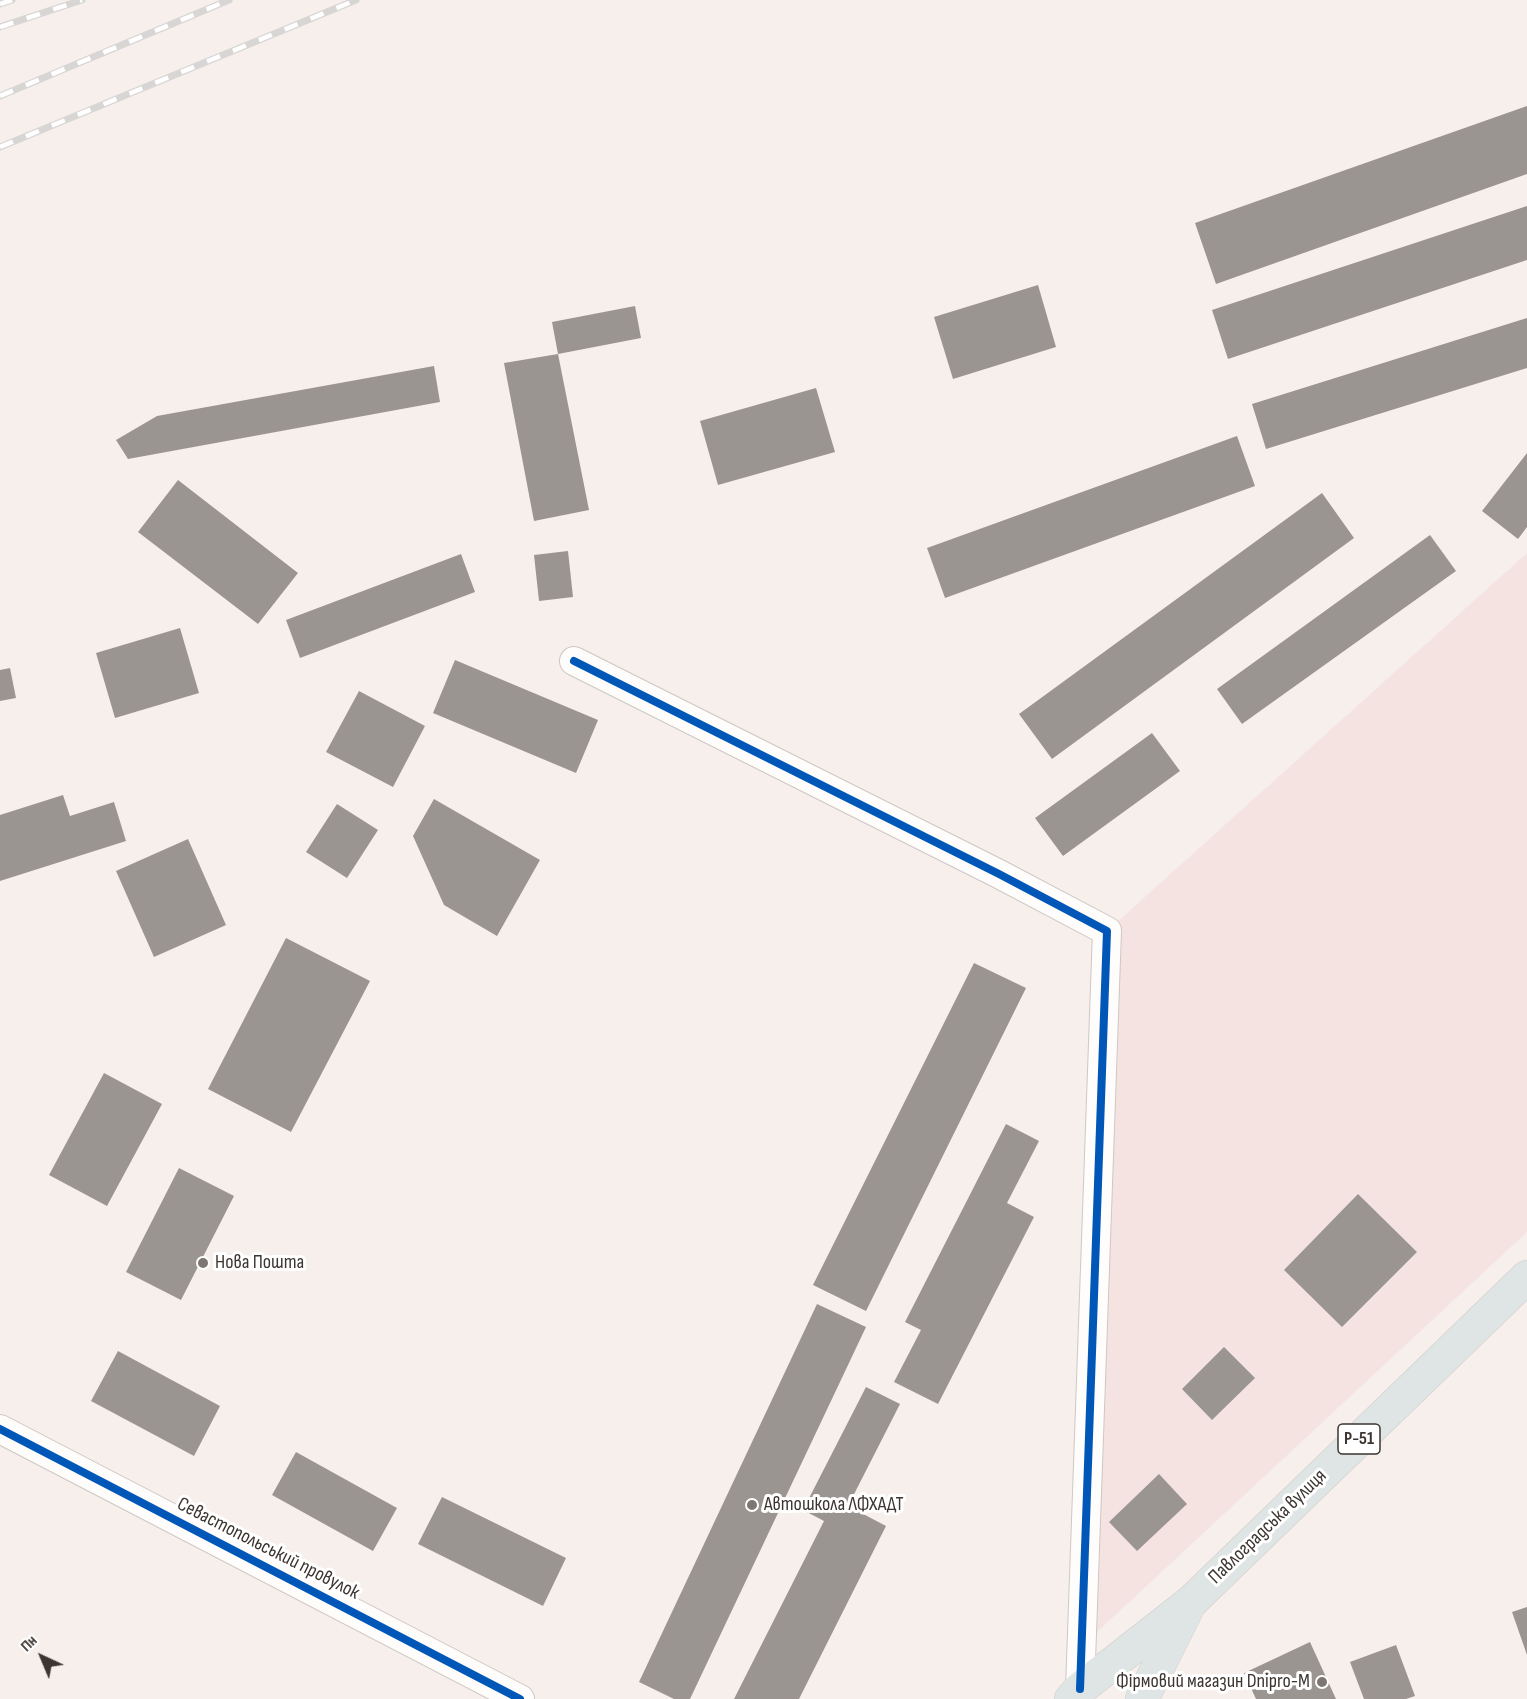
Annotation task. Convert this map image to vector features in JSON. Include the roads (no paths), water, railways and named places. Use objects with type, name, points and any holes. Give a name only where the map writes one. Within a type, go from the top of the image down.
[{"type":"main road","name":"Павлоградська вулиця","points":[[1075,1694],[1191,1602],[1527,1277]]},
{"type":"main road","name":"Павлоградська вулиця","points":[[1142,1699],[1191,1602]]},
{"type":"street","points":[[574,661],[999,874],[1107,931],[1075,1694]]},
{"type":"street","name":"Севастопольський провулок","points":[[0,1428],[520,1699]]},
{"type":"railway","points":[[0,4],[12,0]]},
{"type":"railway","points":[[0,27],[82,0]]},
{"type":"railway","points":[[0,96],[229,0]]},
{"type":"railway","points":[[0,147],[356,0]]},
{"type":"place","name":"Нова Пошта","points":[[203,1263]]},
{"type":"place","name":"Автошкола ЛФХАДТ","points":[[752,1505]]},
{"type":"place","name":"Фірмовий магазин Dnipro-M","points":[[1322,1682]]}]
